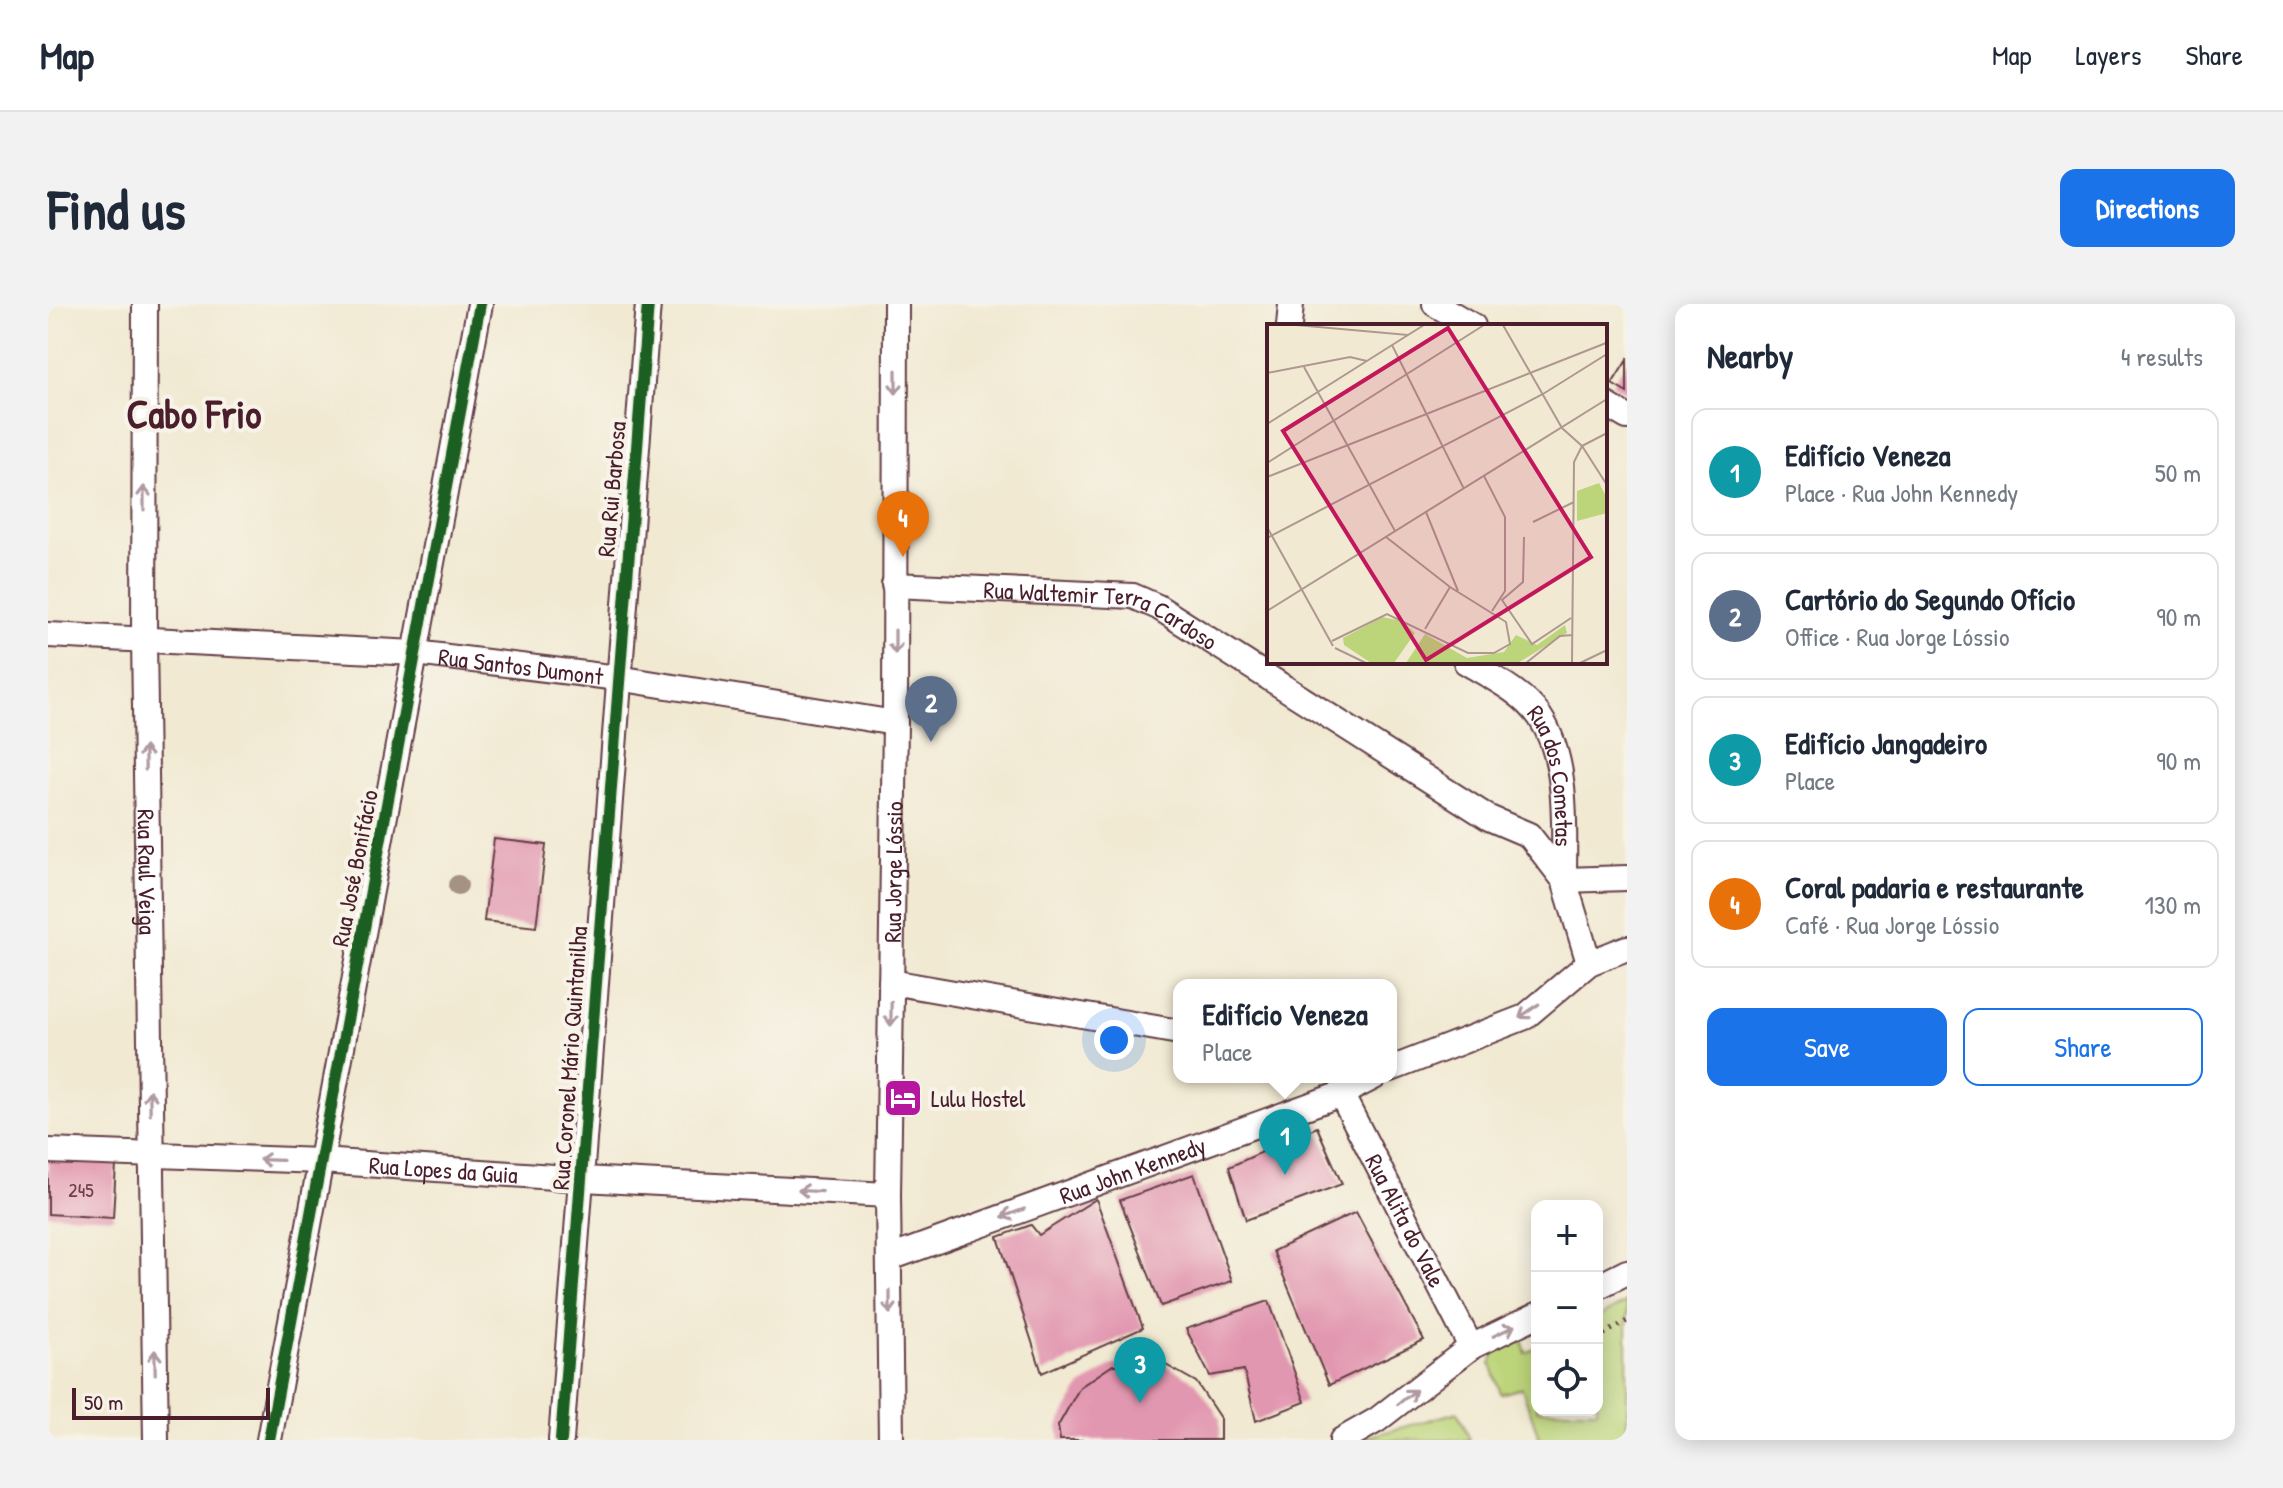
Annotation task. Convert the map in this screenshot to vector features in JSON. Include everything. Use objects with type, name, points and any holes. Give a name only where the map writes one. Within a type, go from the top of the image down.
[{"type":"street","name":"Rua Raul Veiga","points":[[145,304],[144,640],[156,1440]]},
{"type":"street","name":"Rua José Bonifácio","points":[[269,1440],[480,304]]},
{"type":"street","name":"Rua Rui Barbosa","points":[[618,678],[648,304]]},
{"type":"street","name":"Rua Jorge Lóssio","points":[[891,1440],[888,1195],[895,723],[896,304]]},
{"type":"street","points":[[1289,324],[1291,304]]},
{"type":"street","points":[[1435,304],[1470,324]]},
{"type":"street","points":[[1607,405],[1627,417]]},
{"type":"street","name":"Rua Waltemir Terra Cardoso","points":[[894,585],[1133,596],[1172,616],[1489,818],[1529,835],[1564,880],[1589,963]]},
{"type":"street","name":"Rua Santos Dumont","points":[[48,635],[416,653],[618,678],[895,723]]},
{"type":"street","name":"Rua dos Cometas","points":[[1469,664],[1520,697],[1540,717],[1552,745],[1564,794],[1564,880]]},
{"type":"street","name":"Rua Coronel Mário Quintanilha","points":[[561,1440],[583,1179],[618,678]]},
{"type":"street","points":[[1564,880],[1627,878]]},
{"type":"street","points":[[1397,1067],[1525,1017],[1589,963],[1627,948]]},
{"type":"street","points":[[891,982],[1173,1031]]},
{"type":"street","name":"Rua John Kennedy","points":[[890,1258],[1341,1094],[1362,1083]]},
{"type":"street","name":"Rua Alita do Vale","points":[[1341,1094],[1471,1347]]},
{"type":"street","name":"Rua Lopes da Guia","points":[[48,1151],[321,1161],[888,1195]]},
{"type":"street","points":[[1603,1284],[1627,1272]]},
{"type":"street","points":[[1342,1440],[1377,1420],[1471,1347],[1531,1318]]},
{"type":"path","points":[[1603,1335],[1627,1321]]},
{"type":"green space","points":[[1627,1302],[1627,1440],[1540,1440],[1532,1416],[1603,1416],[1603,1315]]},
{"type":"green space","points":[[1521,1336],[1526,1353],[1531,1351],[1531,1414],[1522,1388],[1501,1394],[1491,1364],[1496,1348]]},
{"type":"green space","points":[[1458,1412],[1470,1440],[1357,1440]]},
{"type":"building","points":[[1627,360],[1627,393],[1612,384]]},
{"type":"building","points":[[494,839],[546,845],[536,927],[484,921]]},
{"type":"building","points":[[1317,1127],[1342,1184],[1246,1220],[1229,1167]]},
{"type":"building","points":[[48,1160],[116,1164],[113,1218],[48,1214]]},
{"type":"building","points":[[1194,1174],[1232,1281],[1161,1306],[1120,1200]]},
{"type":"building","points":[[1096,1199],[1143,1328],[1042,1373],[998,1237],[1031,1225],[1039,1235]]},
{"type":"building","points":[[1356,1212],[1424,1340],[1329,1385],[1273,1251]]},
{"type":"building","points":[[1269,1301],[1305,1402],[1256,1421],[1244,1370],[1210,1376],[1186,1329]]},
{"type":"building","points":[[1164,1364],[1196,1382],[1220,1418],[1220,1440],[1060,1440],[1058,1426],[1080,1387],[1113,1365]]},
{"type":"cycle path","points":[[269,1440],[480,304]]},
{"type":"cycle path","points":[[561,1440],[648,304]]},
{"type":"place","name":"Coral padaria e restaurante","points":[[903,557]]},
{"type":"place","name":"Cartório do Segundo Ofício","points":[[931,742]]},
{"type":"place","name":"Lulu Hostel","points":[[903,1098]]},
{"type":"place","name":"Edifício Veneza","points":[[1285,1175]]},
{"type":"place","name":"Edifício Jangadeiro","points":[[1140,1403]]},
{"type":"district","name":"Cabo Frio","points":[[194,413]]}]
